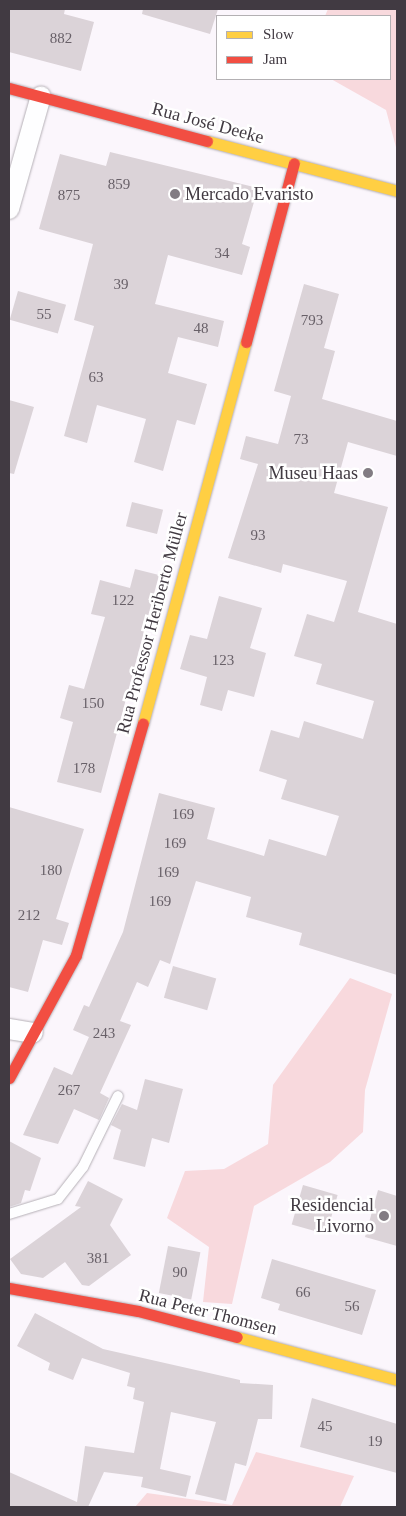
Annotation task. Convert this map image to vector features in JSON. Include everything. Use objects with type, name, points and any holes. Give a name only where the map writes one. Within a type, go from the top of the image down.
[{"type":"street","name":"Rua José Deeke","points":[[9,88],[397,191]]},
{"type":"street","points":[[9,209],[41,96]]},
{"type":"street","name":"Rua Professor Heriberto Müller","points":[[9,1078],[76,955],[98,891],[294,164]]},
{"type":"street","points":[[9,1029],[33,1033]]},
{"type":"street","name":"Rua Peter Thomsen","points":[[9,1288],[138,1312],[397,1380]]},
{"type":"lane","points":[[9,1214],[58,1199],[83,1167],[118,1096]]},
{"type":"shaded area","points":[[328,9],[397,9],[397,151],[386,110],[333,80],[391,80],[391,15],[325,15]]},
{"type":"shaded area","points":[[350,978],[392,994],[365,1090],[363,1132],[330,1162],[254,1206],[232,1304],[203,1302],[209,1247],[167,1218],[185,1171],[224,1169],[268,1144],[273,1085]]},
{"type":"shaded area","points":[[256,1452],[354,1476],[340,1507],[135,1507],[147,1493],[232,1505]]},
{"type":"building","points":[[9,9],[65,9],[64,14],[94,22],[81,71],[9,52]]},
{"type":"building","points":[[143,9],[218,9],[210,34],[142,14]]},
{"type":"building","points":[[110,152],[258,188],[242,244],[250,247],[242,275],[168,255],[155,304],[224,321],[218,347],[178,337],[168,373],[207,384],[195,425],[177,420],[163,471],[134,462],[146,419],[97,405],[87,443],[64,436],[94,326],[74,320],[93,244],[39,229],[60,154],[106,166]]},
{"type":"building","points":[[304,284],[339,294],[324,348],[335,351],[322,399],[397,421],[397,456],[348,442],[334,493],[388,507],[358,612],[397,624],[397,975],[299,945],[302,933],[246,917],[251,897],[196,881],[170,964],[160,960],[148,987],[137,982],[120,1021],[131,1025],[100,1093],[109,1098],[99,1120],[74,1109],[58,1144],[23,1135],[54,1067],[72,1075],[89,1037],[73,1030],[84,1005],[89,1007],[123,932],[159,793],[215,808],[207,839],[264,856],[269,839],[326,856],[339,816],[281,799],[287,780],[259,771],[271,730],[299,738],[304,721],[363,739],[374,701],[316,684],[322,664],[294,656],[307,614],[334,622],[347,581],[283,564],[281,573],[228,558],[258,464],[240,459],[246,436],[278,444],[291,396],[274,391]]},
{"type":"building","points":[[18,291],[66,305],[58,334],[10,320]]},
{"type":"building","points":[[9,400],[34,407],[14,474],[9,473]]},
{"type":"building","points":[[132,502],[163,510],[157,534],[126,526]]},
{"type":"building","points":[[135,569],[159,575],[101,793],[57,782],[73,722],[60,718],[69,685],[84,689],[105,617],[91,614],[100,580],[130,588]]},
{"type":"building","points":[[219,596],[262,608],[250,648],[266,653],[254,697],[228,690],[222,711],[200,705],[207,677],[180,669],[190,635],[207,639]]},
{"type":"building","points":[[9,807],[84,829],[56,919],[69,923],[62,945],[43,940],[28,992],[9,987]]},
{"type":"building","points":[[173,966],[216,978],[207,1010],[164,998]]},
{"type":"building","points":[[145,1079],[183,1089],[169,1143],[152,1138],[145,1167],[113,1159],[121,1130],[111,1125],[122,1104],[137,1110]]},
{"type":"building","points":[[9,1141],[41,1158],[30,1191],[25,1190],[21,1203],[9,1207]]},
{"type":"building","points":[[88,1181],[123,1199],[110,1225],[131,1255],[89,1286],[82,1285],[65,1262],[43,1278],[21,1274],[10,1259],[81,1207],[75,1206]]},
{"type":"building","points":[[303,1185],[338,1195],[326,1234],[292,1224]]},
{"type":"building","name":"Residencial Livorno","points":[[378,1190],[397,1196],[397,1246],[365,1237]]},
{"type":"building","points":[[168,1246],[200,1252],[191,1299],[159,1293]]},
{"type":"building","points":[[272,1259],[376,1290],[362,1335],[278,1310],[280,1304],[261,1298]]},
{"type":"building","points":[[35,1313],[103,1349],[240,1380],[240,1383],[273,1385],[272,1419],[258,1419],[246,1466],[235,1463],[226,1501],[195,1494],[216,1422],[171,1412],[160,1469],[191,1476],[186,1497],[141,1487],[143,1477],[104,1472],[88,1507],[9,1507],[9,1472],[77,1502],[85,1446],[134,1453],[144,1402],[133,1399],[135,1388],[127,1386],[130,1373],[82,1358],[73,1380],[48,1370],[50,1363],[17,1346]]},
{"type":"building","points":[[312,1398],[397,1424],[397,1473],[300,1447]]},
{"type":"traffic: slow","points":[[207,141],[397,191]]},
{"type":"traffic: slow","points":[[143,723],[246,342]]},
{"type":"traffic: slow","points":[[237,1337],[397,1380]]},
{"type":"traffic: jam","points":[[9,88],[207,141]]},
{"type":"traffic: jam","points":[[246,342],[294,163]]},
{"type":"traffic: jam","points":[[9,1078],[76,955],[143,723]]},
{"type":"traffic: jam","points":[[9,1288],[138,1311],[237,1337]]},
{"type":"place","name":"Mercado Evaristo","points":[[175,194]]},
{"type":"place","name":"Museu Haas","points":[[368,473]]},
{"type":"place","name":"Residencial Livorno","points":[[384,1216]]}]
